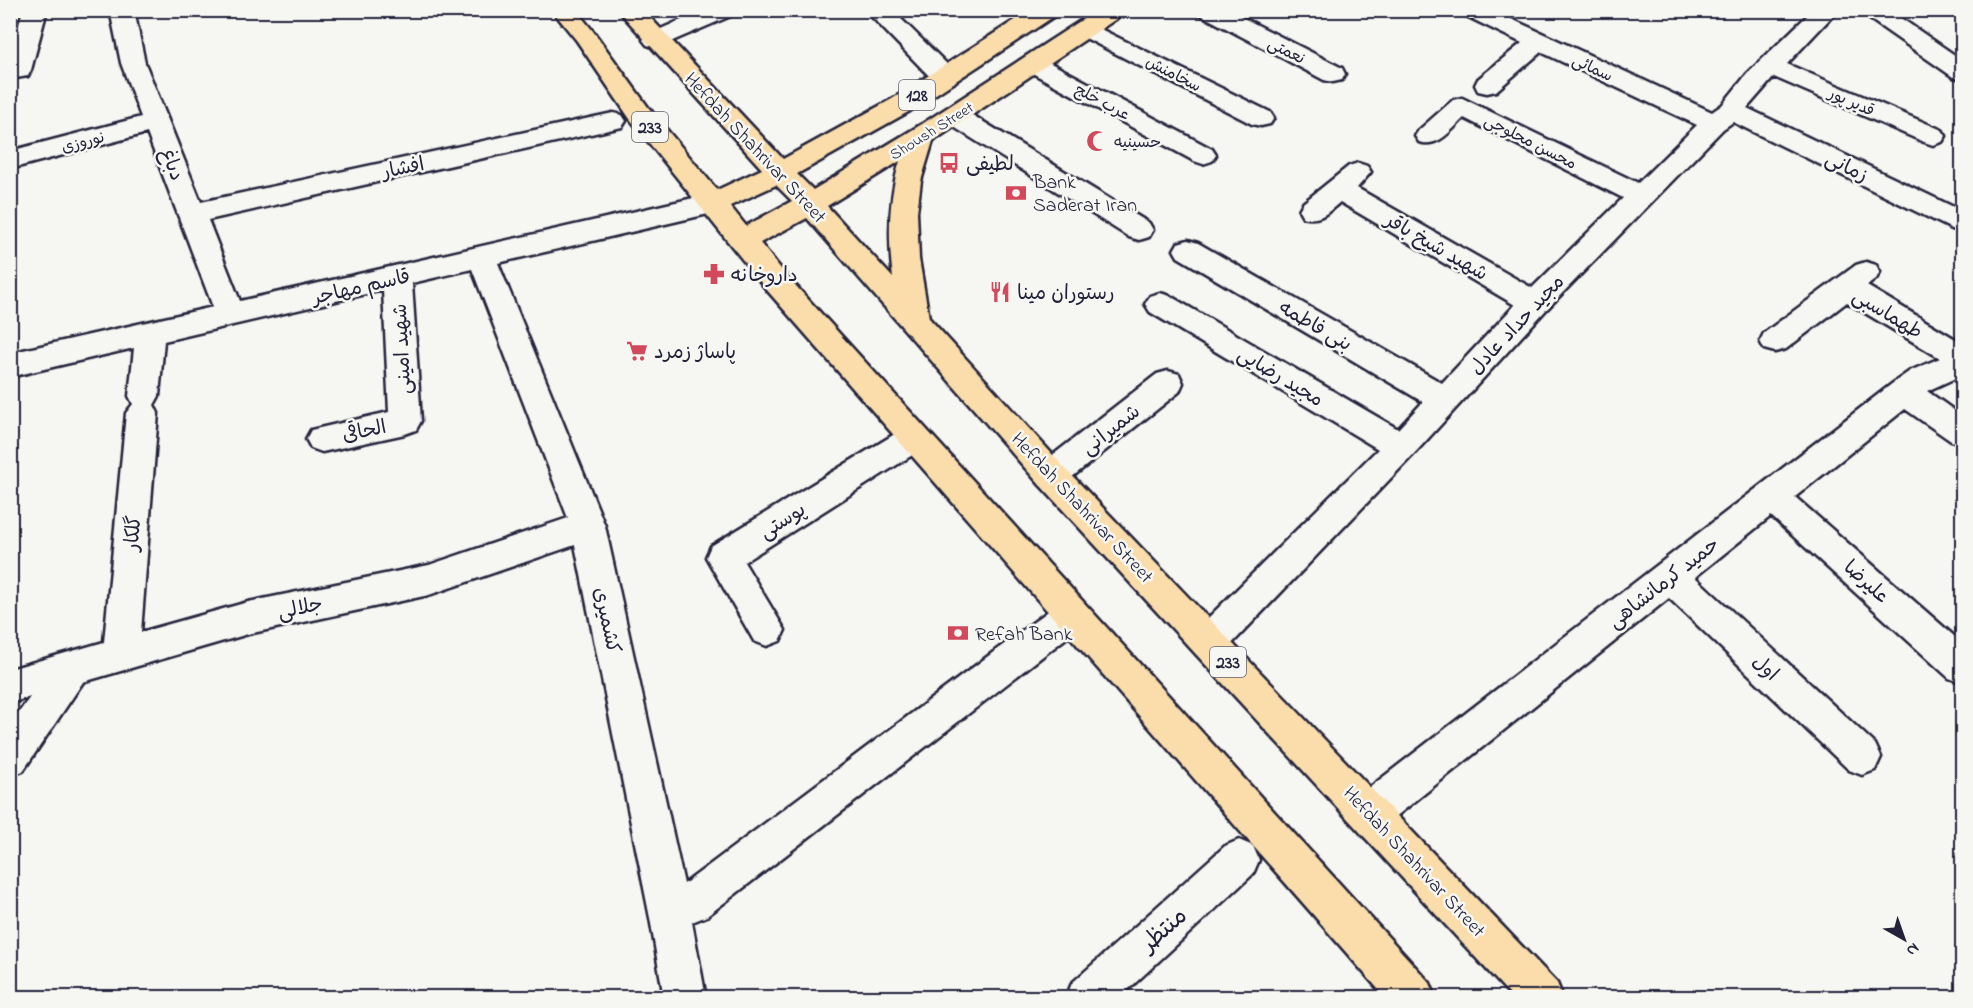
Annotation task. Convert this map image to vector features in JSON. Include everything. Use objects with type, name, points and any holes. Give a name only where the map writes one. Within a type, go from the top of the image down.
[{"type":"main road","name":"233","points":[[563,10],[585,36],[639,113],[742,241],[914,438],[1415,998]]},
{"type":"main road","name":"Hefdah Shahrivar Street","points":[[629,10],[811,205],[1051,475],[1370,812],[1542,998]]},
{"type":"main road","name":"Shoush Street","points":[[711,204],[780,172],[901,105],[1048,10]]},
{"type":"main road","name":"Shoush Street","points":[[742,241],[811,205],[955,116],[1114,10]]},
{"type":"main road","points":[[916,324],[907,282],[904,242],[905,209],[910,174],[921,137]]},
{"type":"street","points":[[15,70],[35,10]]},
{"type":"street","name":"دباغ","points":[[122,10],[133,63],[231,315]]},
{"type":"street","points":[[655,40],[725,10]]},
{"type":"street","name":"نعمتی","points":[[1209,10],[1334,74]]},
{"type":"street","points":[[1872,10],[1962,71]]},
{"type":"street","name":"سمائی","points":[[1480,12],[1539,41],[1722,117]]},
{"type":"street","name":"مجید حداد عادل","points":[[1209,642],[1401,447],[1535,303],[1722,117],[1818,12]]},
{"type":"street","points":[[881,13],[945,77]]},
{"type":"street","name":"سخامنش","points":[[1086,29],[1261,118]]},
{"type":"street","points":[[1487,85],[1539,41]]},
{"type":"street","name":"عرب خلج","points":[[1034,64],[1203,155]]},
{"type":"street","name":"قدیر پور","points":[[1771,66],[1933,136]]},
{"type":"street","name":"محسن محلوجی","points":[[1428,136],[1462,106],[1641,196]]},
{"type":"street","points":[[955,116],[1139,230]]},
{"type":"street","name":"زمانی","points":[[1722,117],[1962,222]]},
{"type":"street","name":"افشار","points":[[192,214],[613,121]]},
{"type":"street","name":"نوروزی","points":[[10,160],[156,122]]},
{"type":"street","name":"شهید شیخ باقر","points":[[1313,210],[1348,181],[1535,303]]},
{"type":"street","name":"قاسم مهاجر","points":[[10,365],[397,278],[711,204]]},
{"type":"street","name":"بنی فاطمه","points":[[1188,250],[1445,400]]},
{"type":"street","name":"کشمیری","points":[[482,258],[588,526],[670,918],[684,998]]},
{"type":"street","name":"شهید امینی","points":[[397,278],[405,421]]},
{"type":"street","name":"طهماسبی","points":[[1775,341],[1856,280],[1962,359]]},
{"type":"street","name":"مجید رضایی","points":[[1160,304],[1401,447]]},
{"type":"street","name":"گلکار","points":[[121,653],[150,333]]},
{"type":"street","name":"حمید کرمانشاهی","points":[[1370,812],[1904,392],[1921,379],[1962,359]]},
{"type":"street","name":"شمیرانی","points":[[1051,475],[1168,383]]},
{"type":"street","points":[[1904,392],[1962,432]]},
{"type":"street","name":"الحاقی","points":[[322,439],[405,421]]},
{"type":"street","name":"پوستی","points":[[767,630],[723,557],[914,438]]},
{"type":"street","name":"علیرضا","points":[[1771,496],[1962,666]]},
{"type":"street","name":"جلالی","points":[[10,686],[248,618],[429,580],[588,526]]},
{"type":"street","name":"اول","points":[[1670,576],[1862,757]]},
{"type":"street","points":[[693,902],[1071,614]]},
{"type":"street","points":[[10,758],[70,669]]},
{"type":"street","name":"منتظر","points":[[1087,998],[1239,860]]},
{"type":"place","name":"حسینیه","points":[[1097,141]]},
{"type":"place","name":"لطیفی","points":[[949,163]]},
{"type":"place","name":"Bank Saderat Iran","points":[[1016,193]]},
{"type":"place","name":"داروخانه","points":[[714,274]]},
{"type":"place","name":"رستوران مینا","points":[[1000,292]]},
{"type":"place","name":"پاساژ زمرد","points":[[637,351]]},
{"type":"place","name":"Refah Bank","points":[[958,633]]}]
